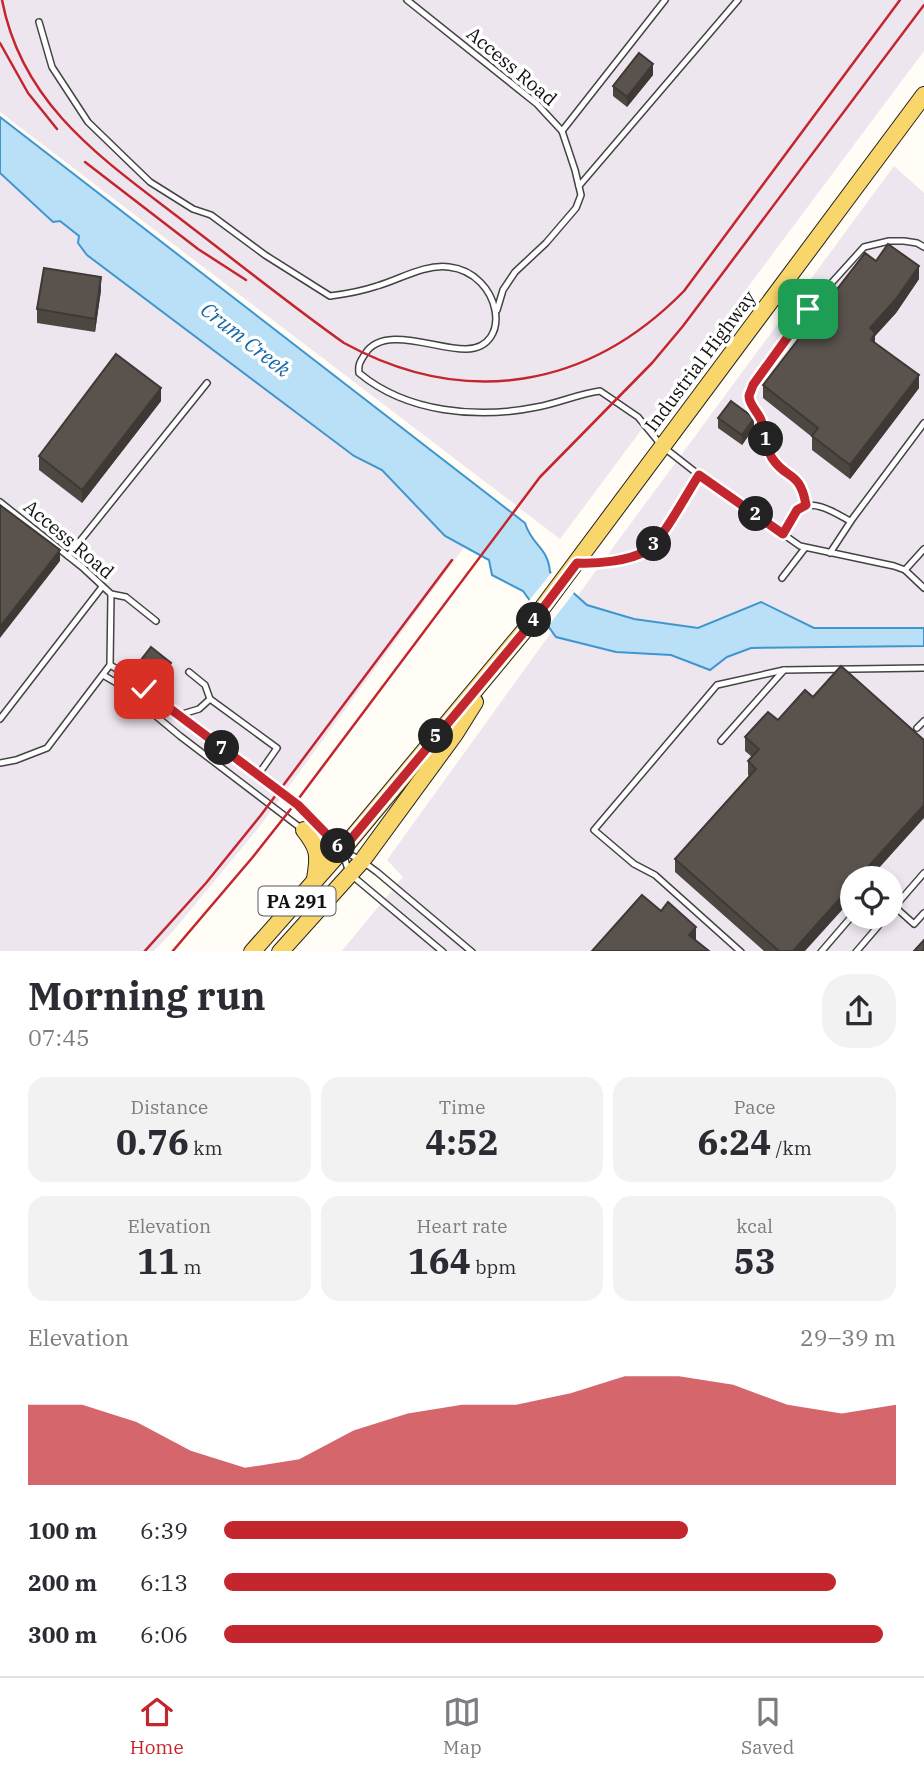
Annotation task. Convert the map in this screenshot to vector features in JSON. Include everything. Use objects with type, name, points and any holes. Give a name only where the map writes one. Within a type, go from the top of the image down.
[{"type":"main road","name":"Industrial Highway","points":[[252,951],[342,850],[534,620],[924,95]]},
{"type":"main road","name":"Industrial Highway","points":[[280,951],[362,861],[456,734],[508,650]]},
{"type":"main road","points":[[304,830],[316,845],[318,859],[314,881]]},
{"type":"lane","name":"Access Road","points":[[407,0],[537,104],[562,131],[579,186]]},
{"type":"lane","name":"Access Road","points":[[562,131],[665,0]]},
{"type":"lane","points":[[738,0],[579,186],[582,195],[576,208],[546,243],[515,272],[503,290],[496,325],[484,343],[469,349],[405,340],[378,341],[369,346],[358,363],[359,373],[379,388],[411,402],[472,414],[538,407],[600,391],[638,416],[662,446],[699,475],[805,548],[905,570],[924,588]]},
{"type":"lane","points":[[39,22],[52,67],[88,122],[150,182],[193,209],[211,215],[265,255],[330,296],[379,286],[422,269],[449,267],[470,273],[478,279],[486,287],[497,310]]},
{"type":"lane","points":[[806,505],[799,482],[773,460],[768,450],[764,427],[749,396],[753,385],[808,309],[864,247],[904,241],[924,247]]},
{"type":"lane","points":[[68,556],[207,383]]},
{"type":"lane","points":[[830,553],[850,521],[924,423]]},
{"type":"lane","points":[[577,563],[597,564],[647,551],[656,542],[699,475]]},
{"type":"lane","name":"Access Road","points":[[0,502],[111,594],[110,665]]},
{"type":"lane","points":[[783,534],[797,510],[806,505],[824,508],[850,521]]},
{"type":"lane","points":[[782,578],[805,548]]},
{"type":"lane","points":[[905,570],[924,549]]},
{"type":"lane","points":[[0,719],[102,587]]},
{"type":"lane","points":[[111,594],[126,597],[156,621]]},
{"type":"lane","points":[[0,763],[30,756],[47,748],[110,665],[127,675],[298,805],[342,850],[349,873],[443,951]]},
{"type":"lane","points":[[741,951],[655,875],[634,864],[594,830],[717,685],[784,670],[924,668]]},
{"type":"lane","points":[[721,741],[784,670]]},
{"type":"lane","points":[[189,672],[205,685],[210,699],[276,748],[258,775]]},
{"type":"lane","points":[[103,675],[116,682],[304,830],[362,861],[472,951]]},
{"type":"lane","points":[[179,715],[199,709],[210,699]]},
{"type":"lane","points":[[917,728],[924,721]]},
{"type":"lane","points":[[179,734],[188,722]]},
{"type":"lane","points":[[903,897],[924,873]]},
{"type":"lane","points":[[903,916],[914,924],[924,913]]},
{"type":"lane","points":[[821,951],[840,929]]},
{"type":"lane","points":[[856,951],[876,929]]},
{"type":"shaded area","points":[[0,0],[924,0],[924,51],[560,539],[0,112]]},
{"type":"shaded area","points":[[894,166],[924,193],[924,951],[342,951],[403,877],[387,860]]},
{"type":"shaded area","points":[[0,173],[52,222],[60,220],[233,365],[354,456],[382,470],[445,536],[465,546],[259,827],[154,951],[0,951]]},
{"type":"water","name":"Crum Creek","points":[[0,117],[525,523],[546,557],[550,572],[587,605],[634,619],[698,628],[761,602],[814,628],[924,628],[924,646],[751,648],[727,657],[710,670],[671,655],[616,652],[556,637],[523,591],[492,575],[489,560],[445,536],[382,470],[354,456],[87,255],[78,243],[79,236],[60,221],[53,222],[0,173]]},
{"type":"pier","points":[[552,572],[576,590],[546,629],[527,603]]},
{"type":"building","points":[[639,53],[653,64],[627,97],[613,86]]},
{"type":"building","points":[[888,244],[919,266],[896,299],[870,328],[875,333],[871,340],[919,375],[850,465],[812,436],[818,428],[763,385],[865,253],[876,261]]},
{"type":"building","points":[[44,268],[101,277],[95,319],[37,309]]},
{"type":"building","points":[[116,354],[161,388],[82,490],[39,456]]},
{"type":"building","points":[[731,401],[754,418],[742,435],[718,418]]},
{"type":"building","points":[[0,505],[60,550],[0,627]]},
{"type":"building","points":[[151,647],[171,663],[160,677],[140,661]]},
{"type":"building","points":[[841,666],[924,740],[924,805],[869,866],[840,866],[840,898],[793,951],[779,951],[675,859],[756,769],[748,761],[759,749],[745,737],[768,712],[778,720],[805,690],[813,697]]},
{"type":"building","points":[[642,895],[661,911],[668,902],[696,927],[689,935],[709,951],[592,951]]},
{"type":"building","points":[[924,940],[924,951],[914,951]]},
{"type":"railway","points":[[2,0],[13,39],[29,73],[49,103],[74,131],[130,180],[344,343],[389,364],[435,376],[479,381],[523,378],[566,368],[607,350],[647,324],[684,291],[900,0]]},
{"type":"railway","points":[[173,951],[290,810],[540,477],[652,363],[683,326],[924,5]]},
{"type":"railway","points":[[0,43],[28,93],[57,129]]},
{"type":"railway","points":[[85,162],[198,249],[246,280]]},
{"type":"railway","points":[[145,951],[206,883],[261,815],[452,560]]},
{"type":"route","points":[[144,689],[298,805],[342,850],[534,620],[577,563],[597,564],[647,551],[656,542],[699,475],[783,534],[797,510],[806,505],[803,488],[773,460],[768,450],[764,427],[749,396],[753,385],[808,309]]}]
